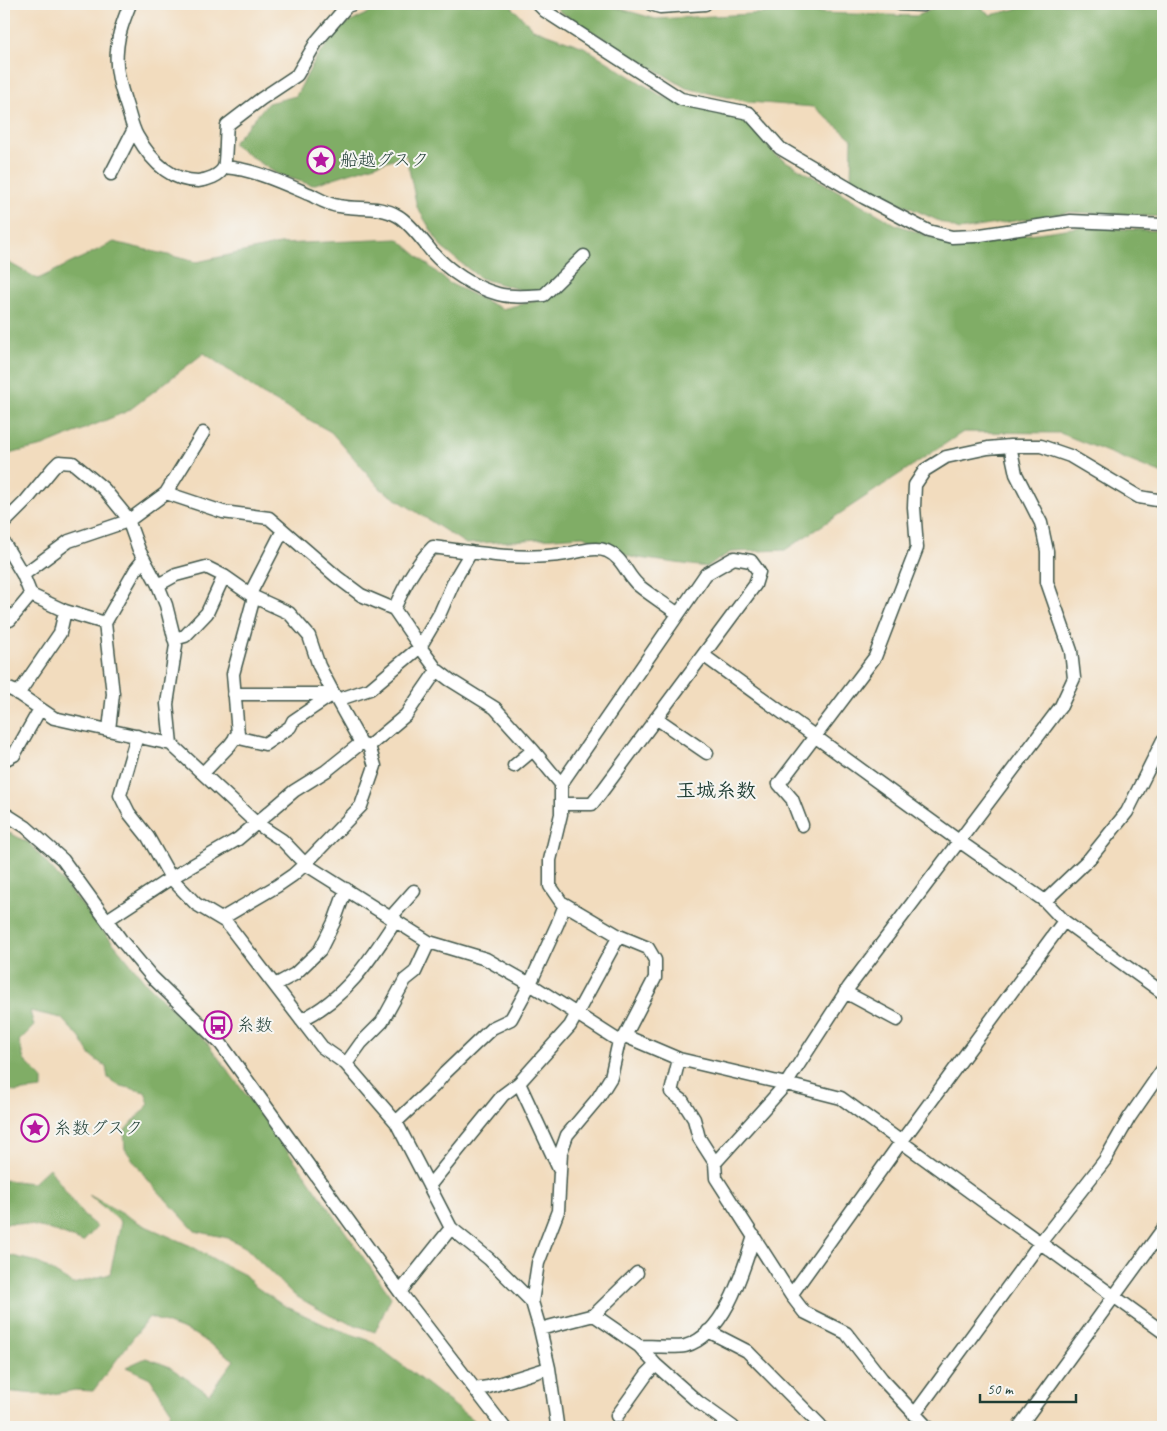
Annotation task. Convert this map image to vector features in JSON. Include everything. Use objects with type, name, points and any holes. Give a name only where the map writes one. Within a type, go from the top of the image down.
[{"type":"street","points":[[130,4],[119,33],[116,53],[120,86],[136,135],[152,159],[162,168],[174,175],[191,180],[208,180],[218,174],[224,167],[227,125],[297,75],[317,41],[347,6],[353,4]]},
{"type":"street","points":[[538,4],[545,11],[681,100],[749,113],[780,148],[864,198],[928,231],[952,237],[974,236],[1071,221],[1163,226]]},
{"type":"street","points":[[650,4],[660,7],[705,4]]},
{"type":"street","points":[[900,4],[925,4]]},
{"type":"street","points":[[111,174],[134,129]]},
{"type":"street","points":[[224,167],[238,168],[278,181],[338,206],[372,208],[399,216],[443,263],[459,276],[478,287],[500,295],[544,295],[584,256]]},
{"type":"street","points":[[23,576],[69,541],[128,522],[166,493],[203,434]]},
{"type":"street","points":[[715,1163],[786,1084],[845,992],[1061,706],[1074,678],[1071,651],[1047,582],[1047,552],[1041,523],[1016,474],[1010,446]]},
{"type":"street","points":[[802,825],[792,799],[779,784],[875,657],[917,548],[914,485],[924,470],[946,457],[988,448],[1041,446],[1070,456],[1139,497],[1163,501]]},
{"type":"street","points":[[4,523],[25,502],[59,462],[73,463],[104,488],[127,517],[139,550],[158,585],[166,605],[176,645],[167,704],[171,744]]},
{"type":"street","points":[[166,493],[223,512],[269,518],[361,595],[394,609],[437,670],[494,708],[534,750],[562,784]]},
{"type":"street","points":[[203,774],[238,734],[232,674],[252,596],[283,530]]},
{"type":"street","points":[[4,543],[23,576],[30,595],[65,611],[105,623]]},
{"type":"street","points":[[394,609],[405,585],[422,558],[433,547],[508,557],[545,558],[581,552],[592,548],[606,550],[618,558],[636,584],[678,614]]},
{"type":"street","points":[[234,694],[335,697],[370,689],[420,647],[440,613],[455,579],[471,552]]},
{"type":"street","points":[[556,1427],[549,1368],[532,1302],[538,1263],[558,1211],[561,1152],[567,1135],[598,1098],[611,1077],[622,1039],[655,978],[655,960],[648,948],[619,936],[565,905],[550,886],[550,860],[561,814],[562,784],[706,574],[734,558],[751,561],[759,572],[755,585],[592,804],[562,804]]},
{"type":"street","points":[[109,730],[113,694],[105,623],[136,569],[144,559]]},
{"type":"street","points":[[158,585],[176,575],[206,567],[224,576],[252,596],[290,613],[309,636],[319,666],[335,697],[365,745],[375,766],[361,806],[305,864],[277,886],[221,919]]},
{"type":"street","points":[[174,639],[185,636],[207,613],[224,576]]},
{"type":"street","points":[[10,620],[30,595]]},
{"type":"street","points":[[18,694],[60,633],[65,611]]},
{"type":"street","points":[[703,655],[959,841],[1045,901],[1064,922],[1163,993]]},
{"type":"street","points":[[107,920],[171,878],[238,838],[294,791],[365,745],[406,715],[437,670]]},
{"type":"street","points":[[4,687],[54,718],[171,744],[256,823],[282,840],[305,864],[429,942],[486,959],[622,1039],[679,1059],[841,1098],[1163,1332]]},
{"type":"street","points":[[235,737],[265,744],[290,727],[293,721],[335,697]]},
{"type":"street","points":[[4,760],[14,755],[40,709]]},
{"type":"street","points":[[656,718],[707,753]]},
{"type":"street","points":[[137,736],[120,795],[129,813],[148,837],[171,878],[196,904],[226,922],[322,1047],[346,1064],[396,1122],[451,1228],[489,1259],[532,1302]]},
{"type":"street","points":[[1045,901],[1090,858],[1127,812],[1163,740]]},
{"type":"street","points":[[514,766],[534,750]]},
{"type":"street","points":[[4,813],[26,827],[63,860],[121,940],[152,977],[221,1044],[400,1292],[504,1427]]},
{"type":"street","points":[[275,985],[295,974],[320,950],[334,922],[346,889]]},
{"type":"street","points":[[301,1020],[316,1013],[337,998],[371,959],[393,918],[414,891]]},
{"type":"street","points":[[396,1122],[492,1028],[511,1019],[530,984],[565,905]]},
{"type":"street","points":[[791,1295],[901,1142],[1064,922]]},
{"type":"street","points":[[429,1186],[502,1096],[520,1083],[570,1026],[619,936]]},
{"type":"street","points":[[346,1064],[361,1043],[382,1022],[405,980],[415,972],[429,942]]},
{"type":"street","points":[[845,992],[897,1020]]},
{"type":"street","points":[[679,1059],[671,1092],[682,1100],[694,1119],[699,1138],[715,1163],[716,1178],[791,1295],[804,1312],[846,1333],[882,1380],[927,1427]]},
{"type":"street","points":[[914,1415],[1040,1243],[1105,1160],[1129,1118],[1163,1069]]},
{"type":"street","points":[[520,1083],[559,1169]]},
{"type":"street","points":[[400,1292],[451,1228]]},
{"type":"street","points":[[1019,1427],[1163,1229]]},
{"type":"street","points":[[639,1346],[684,1346],[704,1336],[726,1310],[740,1279],[754,1236]]},
{"type":"street","points":[[540,1330],[594,1315],[637,1272]]},
{"type":"street","points":[[594,1315],[639,1346],[698,1402],[733,1427]]},
{"type":"street","points":[[708,1331],[747,1351],[820,1425],[818,1427]]},
{"type":"street","points":[[617,1416],[656,1364]]},
{"type":"street","points":[[475,1389],[488,1387],[549,1368]]},
{"type":"green space","points":[[386,4],[509,4],[533,29],[584,47],[663,97],[694,106],[724,105],[744,118],[777,156],[895,224],[931,237],[958,244],[1080,227],[1163,231],[1163,474],[1060,433],[963,432],[785,550],[731,552],[706,567],[631,557],[583,536],[466,544],[381,489],[331,432],[261,393],[204,353],[128,411],[43,446],[4,455],[4,260],[38,279],[114,242],[197,262],[280,244],[398,239],[449,283],[502,309],[546,298],[541,290],[524,291],[480,278],[442,248],[417,207],[406,155],[312,185],[277,174],[232,144],[268,103],[296,96],[316,58],[343,26]]},
{"type":"green space","points":[[554,4],[603,4],[656,19],[789,12],[917,16],[944,4],[975,4],[991,15],[1034,4],[1163,4],[1163,217],[1070,212],[959,230],[851,181],[852,139],[814,107],[749,102],[686,88],[560,12]]},
{"type":"green space","points":[[4,830],[29,843],[147,984],[208,1044],[307,1177],[391,1297],[375,1332],[331,1316],[294,1295],[245,1247],[228,1238],[195,1231],[147,1179],[125,1149],[124,1131],[149,1104],[145,1092],[118,1085],[108,1078],[106,1067],[91,1056],[80,1038],[61,1018],[30,1011],[34,1026],[19,1041],[24,1060],[42,1078],[42,1089],[14,1092],[4,1085]]},
{"type":"green space","points":[[49,1168],[83,1215],[97,1227],[83,1242],[44,1228],[4,1223],[4,1180],[33,1183]]},
{"type":"green space","points":[[89,1195],[143,1225],[191,1246],[245,1275],[256,1287],[281,1304],[325,1325],[371,1341],[482,1427],[165,1427],[171,1411],[150,1378],[126,1367],[146,1358],[168,1366],[209,1394],[234,1360],[195,1334],[149,1317],[93,1391],[75,1390],[47,1395],[4,1391],[4,1254],[37,1262],[73,1284],[110,1274],[121,1222]]},
{"type":"place","name":"船越グスク","points":[[321,160]]},
{"type":"place","name":"糸数","points":[[218,1025]]},
{"type":"place","name":"糸数グスク","points":[[35,1128]]},
{"type":"district","name":"玉城糸数","points":[[716,790]]}]
